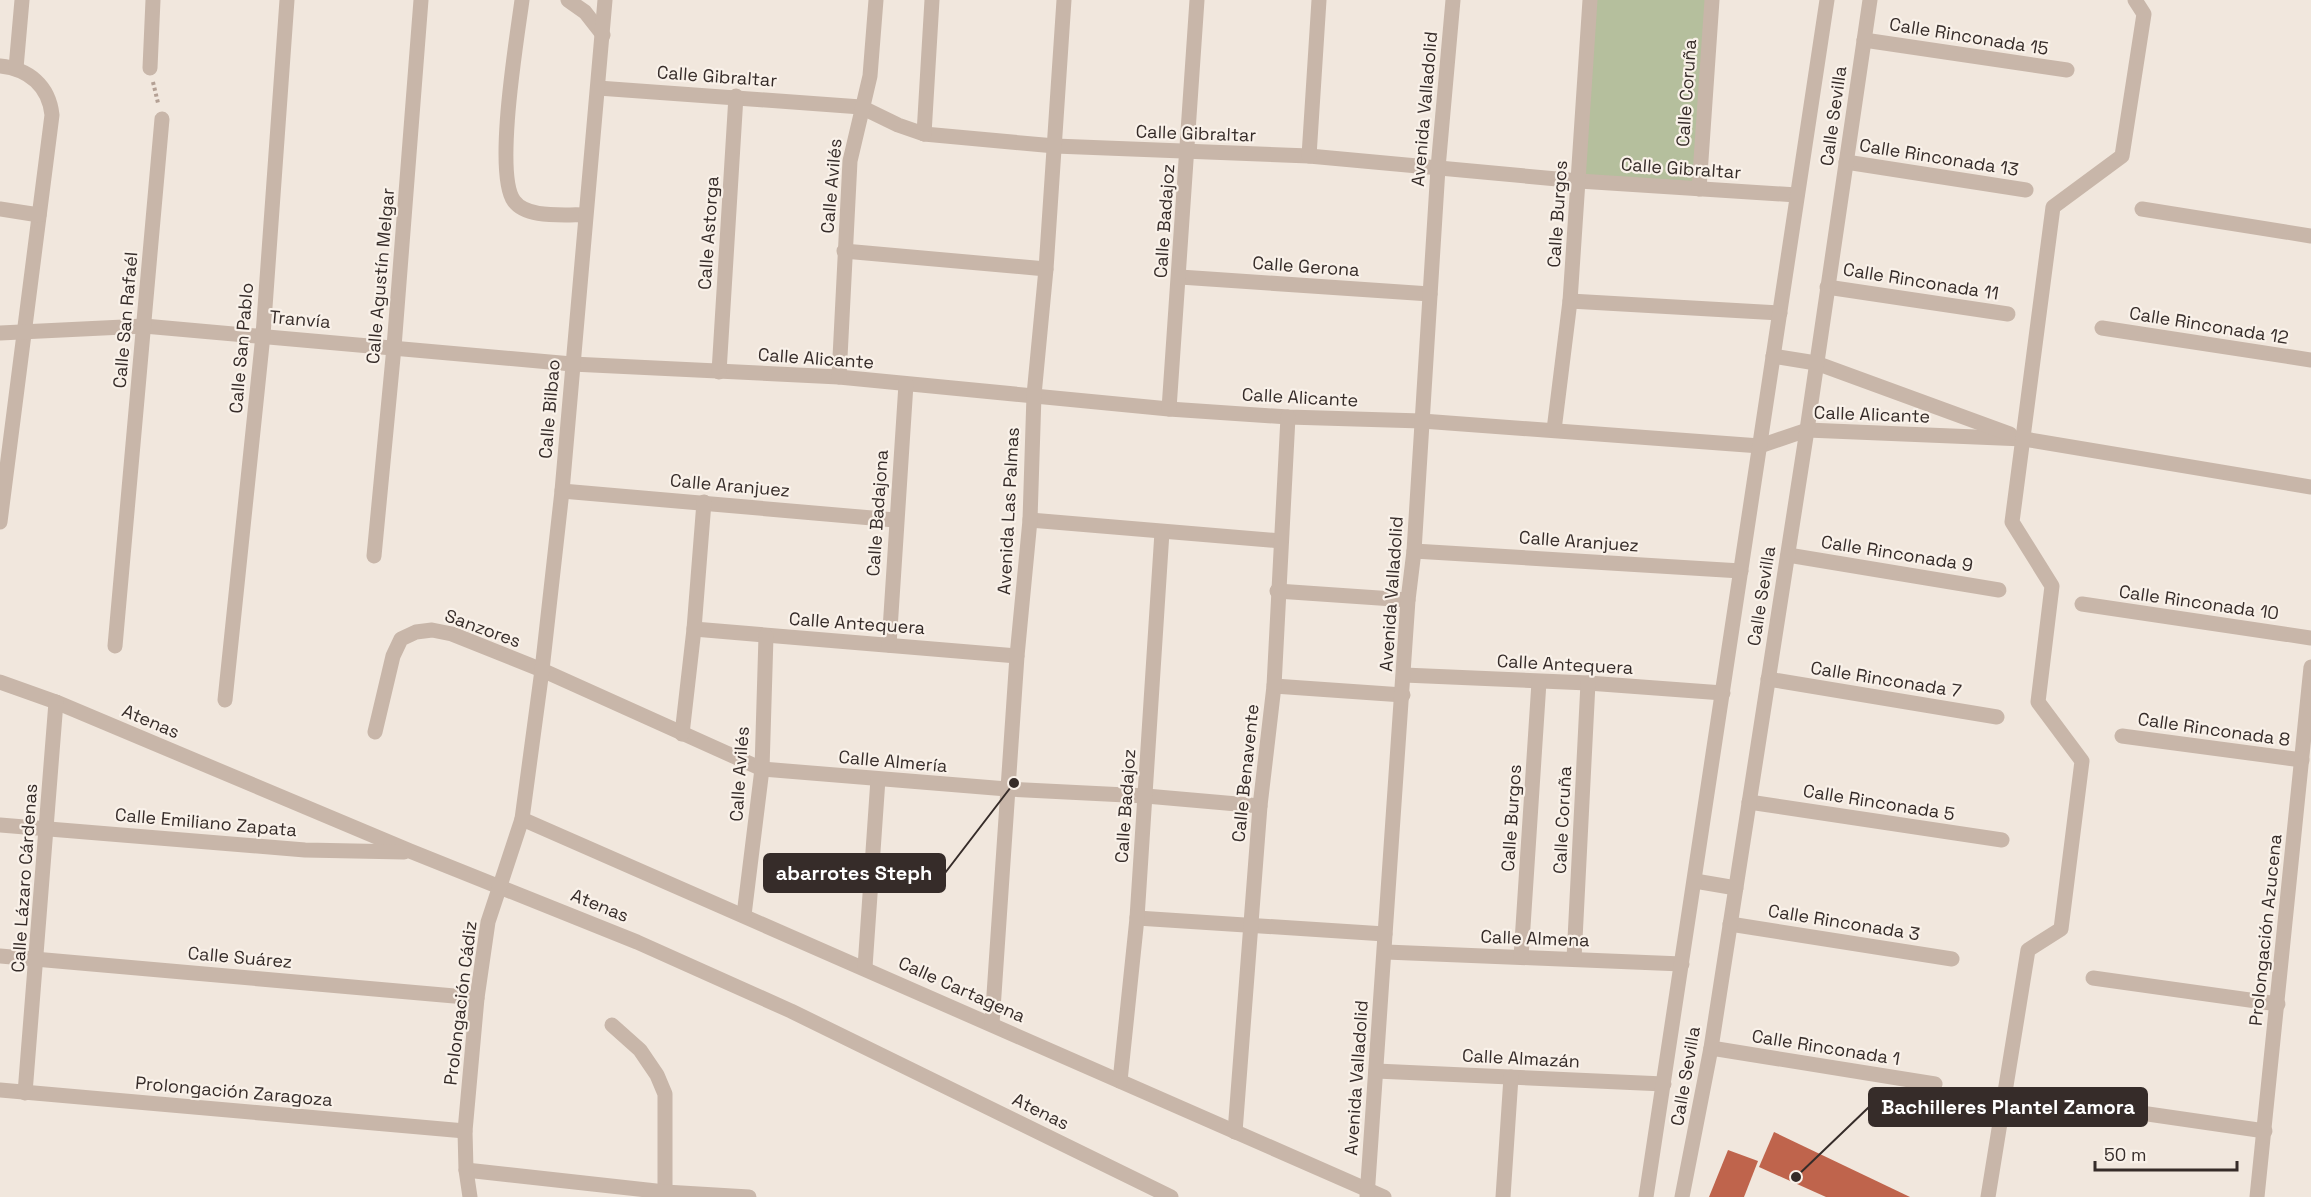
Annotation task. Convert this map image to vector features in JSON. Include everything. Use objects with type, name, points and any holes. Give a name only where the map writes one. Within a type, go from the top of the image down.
[{"type":"street","points":[[0,522],[4,475],[52,116],[50,100],[45,89],[35,79],[8,67],[21,0]]},
{"type":"street","points":[[150,68],[153,0]]},
{"type":"street","name":"Calle San Pablo","points":[[225,700],[263,335],[287,0]]},
{"type":"street","name":"Calle Agustín Melgar","points":[[374,556],[394,347],[421,0]]},
{"type":"street","points":[[522,0],[506,142],[507,188],[514,202],[536,213],[584,215]]},
{"type":"street","points":[[568,0],[585,12],[603,35]]},
{"type":"street","name":"Calle Bilbao","points":[[522,819],[542,670],[562,491],[584,215],[605,0]]},
{"type":"street","name":"Calle Avilés","points":[[839,377],[850,161],[870,76],[876,0]]},
{"type":"street","points":[[924,134],[932,0]]},
{"type":"street","name":"Avenida Las Palmas","points":[[992,1024],[1017,656],[1030,520],[1034,395],[1046,269],[1064,0]]},
{"type":"street","name":"Calle Badajoz","points":[[1169,409],[1180,277],[1197,0]]},
{"type":"street","points":[[1309,156],[1319,0]]},
{"type":"street","name":"Avenida Valladolid","points":[[1367,1194],[1386,952],[1385,934],[1408,600],[1414,551],[1438,168],[1453,0]]},
{"type":"street","name":"Calle Burgos","points":[[1554,430],[1570,301],[1590,0]]},
{"type":"street","name":"Calle Coruña","points":[[1699,189],[1712,0]]},
{"type":"street","name":"Calle Sevilla","points":[[1646,1197],[1827,0]]},
{"type":"street","name":"Calle Sevilla","points":[[1682,1197],[1711,1048],[1807,430],[1870,0]]},
{"type":"street","points":[[1988,1197],[2028,950],[2061,929],[2082,761],[2038,702],[2052,586],[2012,522],[2053,207],[2122,156],[2144,14],[2134,0]]},
{"type":"street","name":"Calle Rinconada 15","points":[[1864,40],[2067,70]]},
{"type":"street","name":"Calle Gibraltar","points":[[598,88],[736,96],[861,107],[898,125],[924,134],[1055,146],[1309,156],[1579,181],[1797,195]]},
{"type":"street","name":"Calle Astorga","points":[[719,372],[736,96]]},
{"type":"street","name":"Calle San Rafaél","points":[[115,645],[162,119]]},
{"type":"street","name":"Calle Rinconada 13","points":[[1846,162],[2026,190]]},
{"type":"street","points":[[0,209],[39,215]]},
{"type":"street","points":[[2142,209],[2311,236]]},
{"type":"street","points":[[844,251],[1046,269]]},
{"type":"street","name":"Calle Gerona","points":[[1180,277],[1430,294]]},
{"type":"street","name":"Calle Rinconada 11","points":[[1827,287],[2008,314]]},
{"type":"street","points":[[1570,301],[1780,313]]},
{"type":"street","name":"Tranvía","points":[[0,333],[144,326],[572,364]]},
{"type":"street","name":"Calle Rinconada 12","points":[[2102,328],[2311,360]]},
{"type":"street","name":"Calle Alicante","points":[[1773,356],[1816,363],[2024,439]]},
{"type":"street","name":"Calle Alicante","points":[[572,364],[839,377],[1169,409],[1288,417],[1422,421],[1760,446],[1807,430],[2024,439],[2311,487]]},
{"type":"street","name":"Calle Badajona","points":[[889,645],[895,520],[906,384]]},
{"type":"street","name":"Calle Benavente","points":[[1235,1132],[1260,806],[1274,687],[1277,591],[1288,417]]},
{"type":"street","name":"Calle Aranjuez","points":[[562,491],[895,520]]},
{"type":"street","points":[[682,735],[694,629],[704,502]]},
{"type":"street","points":[[1030,520],[1281,541]]},
{"type":"street","name":"Calle Badajoz","points":[[1120,1081],[1137,918],[1162,532]]},
{"type":"street","name":"Calle Aranjuez","points":[[1414,551],[1741,571]]},
{"type":"street","name":"Calle Rinconada 9","points":[[1788,555],[1999,590]]},
{"type":"street","points":[[1277,591],[1408,600]]},
{"type":"street","name":"Calle Rinconada 10","points":[[2082,604],[2311,638]]},
{"type":"street","name":"Calle Antequera","points":[[694,629],[1017,656]]},
{"type":"street","name":"Sanzores","points":[[375,732],[393,656],[401,639],[416,632],[432,630],[452,634],[542,670]]},
{"type":"street","name":"Calle Avilés","points":[[744,915],[762,769],[766,636]]},
{"type":"street","name":"Prolongación Azucena","points":[[2257,1197],[2311,667]]},
{"type":"street","name":"Calle Almería","points":[[542,670],[682,735],[762,769],[1260,806]]},
{"type":"street","name":"Calle Antequera","points":[[1404,675],[1588,683],[1723,693]]},
{"type":"street","name":"Calle Rinconada 7","points":[[1768,679],[1997,717]]},
{"type":"street","name":"Atenas","points":[[0,682],[56,702],[410,852],[626,937],[791,1011],[1171,1197]]},
{"type":"street","name":"Calle Burgos","points":[[1521,957],[1539,682]]},
{"type":"street","name":"Calle Coruña","points":[[1574,959],[1588,683]]},
{"type":"street","points":[[1274,687],[1403,694]]},
{"type":"street","name":"Calle Lázaro Cárdenas","points":[[26,1092],[56,702]]},
{"type":"street","name":"Calle Rinconada 8","points":[[2122,736],[2302,760]]},
{"type":"street","points":[[865,967],[878,779]]},
{"type":"street","name":"Calle Rinconada 5","points":[[1749,802],[2002,840]]},
{"type":"street","name":"Prolongación Cádiz","points":[[470,1197],[466,1170],[465,1131],[477,998],[488,922],[522,819]]},
{"type":"street","name":"Calle Cartagena","points":[[522,819],[865,967],[1235,1132],[1367,1194],[1384,1197]]},
{"type":"street","name":"Calle Emiliano Zapata","points":[[0,825],[305,850],[410,852]]},
{"type":"street","points":[[1695,882],[1736,888]]},
{"type":"street","points":[[1137,918],[1385,934]]},
{"type":"street","name":"Calle Rinconada 3","points":[[1730,924],[1952,958]]},
{"type":"street","name":"Calle Almena","points":[[1386,952],[1682,964]]},
{"type":"street","name":"Calle Suárez","points":[[0,956],[477,998]]},
{"type":"street","points":[[2093,978],[2278,1004]]},
{"type":"street","points":[[612,1025],[640,1050],[657,1075],[665,1094],[665,1192]]},
{"type":"street","name":"Calle Rinconada 1","points":[[1711,1048],[1935,1084]]},
{"type":"street","name":"Calle Almazán","points":[[1376,1071],[1664,1084]]},
{"type":"street","points":[[1503,1197],[1511,1077]]},
{"type":"street","name":"Prolongación Zaragoza","points":[[0,1090],[465,1131]]},
{"type":"street","points":[[2079,1104],[2265,1131]]},
{"type":"street","points":[[466,1170],[665,1192],[749,1197]]},
{"type":"path","points":[[150,68],[162,119]]},
{"type":"green space","points":[[1590,0],[1712,0],[1699,189],[1579,181]]},
{"type":"building","points":[[1774,1132],[1910,1197],[1826,1197],[1759,1167]]},
{"type":"building","points":[[1728,1150],[1758,1161],[1744,1197],[1709,1197]]},
{"type":"place","name":"abarrotes Steph","points":[[1014,783]]},
{"type":"place","name":"Bachilleres Plantel Zamora","points":[[1796,1177]]}]
